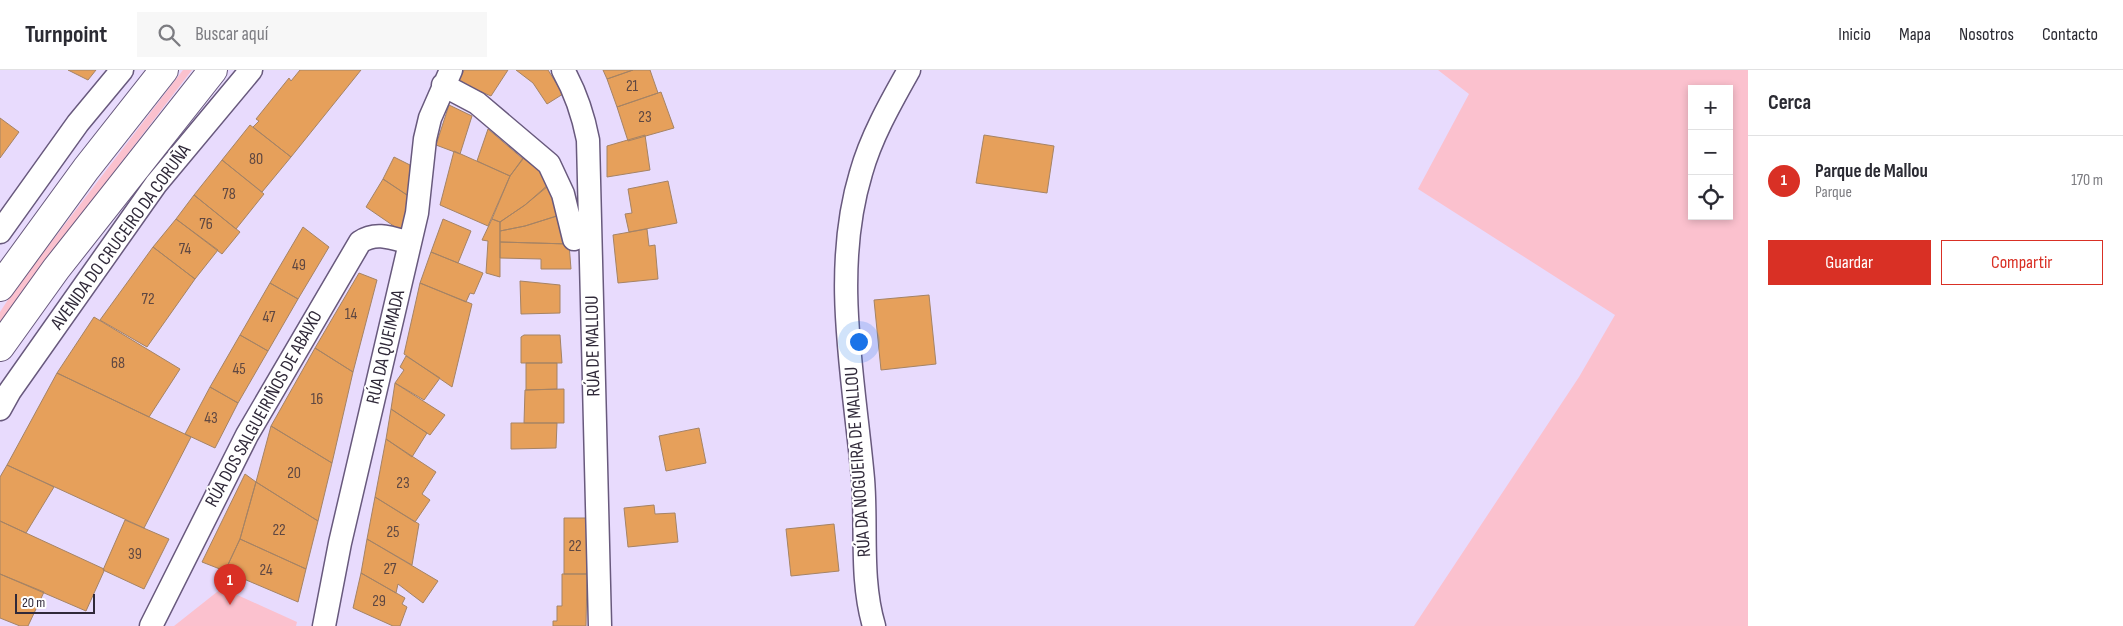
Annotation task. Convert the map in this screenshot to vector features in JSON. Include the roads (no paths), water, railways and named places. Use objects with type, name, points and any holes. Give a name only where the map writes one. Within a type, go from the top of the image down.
[{"type":"main road","points":[[0,287],[86,169],[164,70]]},
{"type":"main road","name":"AVENIDA DO CRUCEIRO DA CORUÑA","points":[[0,347],[56,269],[213,70]]},
{"type":"street","points":[[0,232],[78,123],[122,70]]},
{"type":"street","name":"AVENIDA DO CRUCEIRO DA CORUÑA","points":[[0,409],[10,391],[156,184],[251,70]]},
{"type":"street","name":"RÚA DE MALLOU","points":[[563,70],[574,91],[583,115],[588,140],[600,626]]},
{"type":"street","name":"RÚA DA NOGUEIRA DE MALLOU","points":[[874,626],[868,596],[863,480],[852,388],[846,297],[847,251],[852,208],[861,172],[876,134],[909,70]]},
{"type":"street","points":[[447,78],[549,164],[563,194],[574,240]]},
{"type":"street","name":"RÚA DA QUEIMADA","points":[[324,626],[343,533],[418,206],[425,139],[430,118],[447,78]]},
{"type":"street","name":"RÚA DOS SALGUEIRIÑOS DE ABAIXO","points":[[151,626],[247,435],[360,242],[368,236],[379,235],[410,242]]},
{"type":"place","name":"Parque de Mallou","points":[[230,605]]}]
